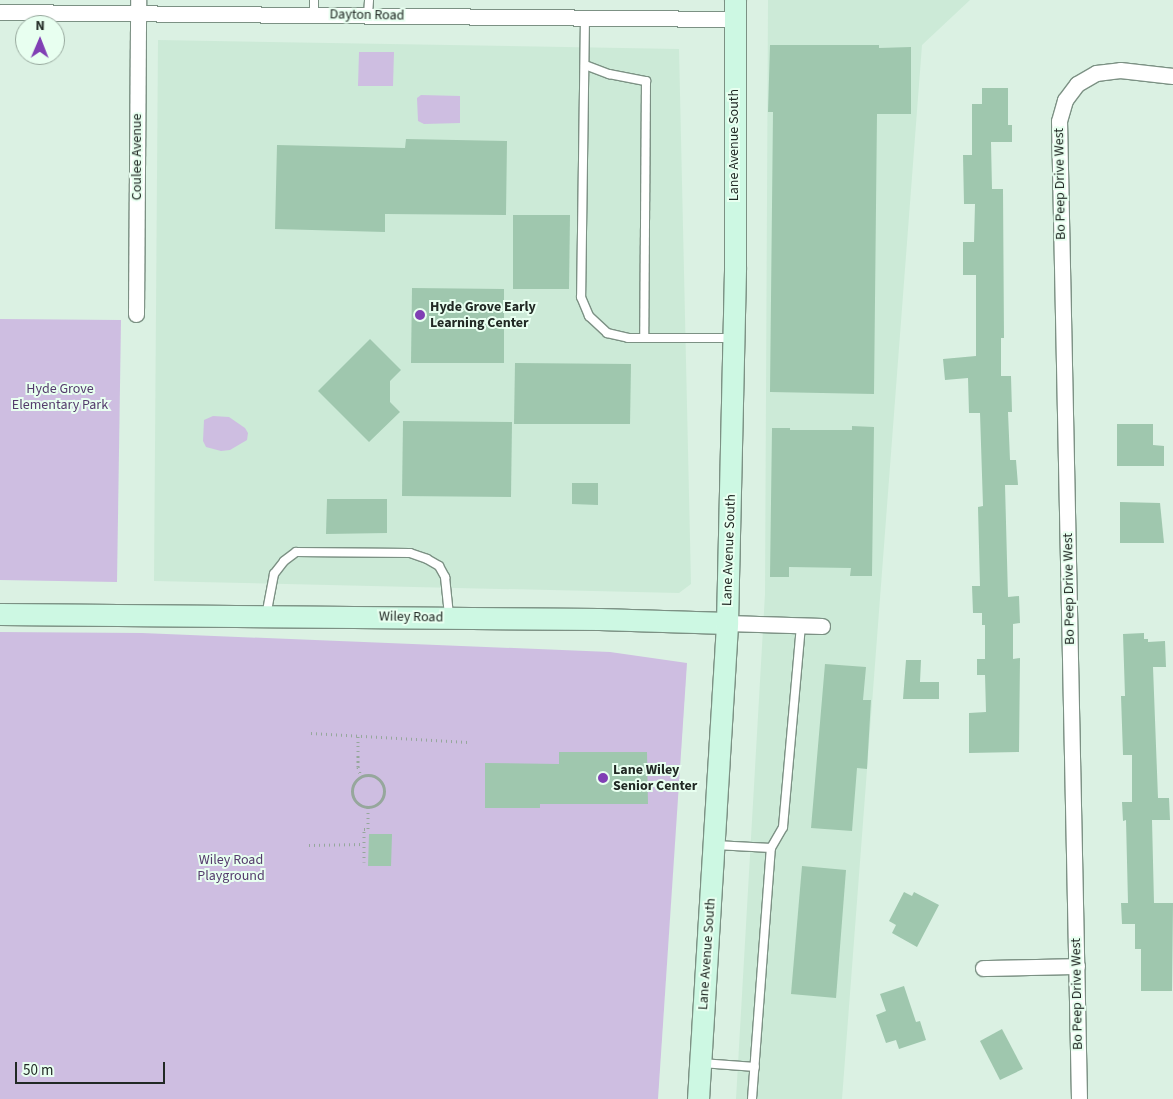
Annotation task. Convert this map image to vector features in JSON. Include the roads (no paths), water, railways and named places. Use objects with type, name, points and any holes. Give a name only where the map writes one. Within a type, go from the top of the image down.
[{"type":"main road","name":"Lane Avenue South","points":[[698,1099],[727,623],[733,338],[735,9]]},
{"type":"main road","name":"Wiley Road","points":[[0,614],[449,618],[727,623]]},
{"type":"street","name":"Dayton Road","points":[[0,12],[138,6],[368,7],[585,17],[735,9]]},
{"type":"street","name":"Coulee Avenue","points":[[136,314],[138,6]]},
{"type":"street","name":"Bo Peep Drive West","points":[[1079,1099],[1059,121],[1065,100],[1077,84],[1096,73],[1120,70],[1173,76]]},
{"type":"street","name":"Wiley Road","points":[[727,623],[822,626]]},
{"type":"street","points":[[982,968],[1077,966]]},
{"type":"lane","points":[[585,17],[581,297],[589,316],[607,333],[628,338],[733,338]]},
{"type":"lane","points":[[585,65],[609,74],[646,81],[644,338]]},
{"type":"lane","points":[[266,616],[274,574],[284,561],[296,552],[410,553],[439,566],[445,577],[449,618]]},
{"type":"lane","points":[[752,1099],[772,848],[783,827],[801,625]]},
{"type":"lane","points":[[714,845],[772,848]]},
{"type":"lane","points":[[700,1063],[755,1067]]},
{"type":"place","name":"Hyde Grove Early Learning Center","points":[[420,315]]},
{"type":"place","name":"Lane Wiley Senior Center","points":[[603,778]]},
{"type":"park label","name":"Hyde Grove Elementary Park","points":[[60,398]]},
{"type":"park label","name":"Wiley Road Playground","points":[[231,868]]}]
